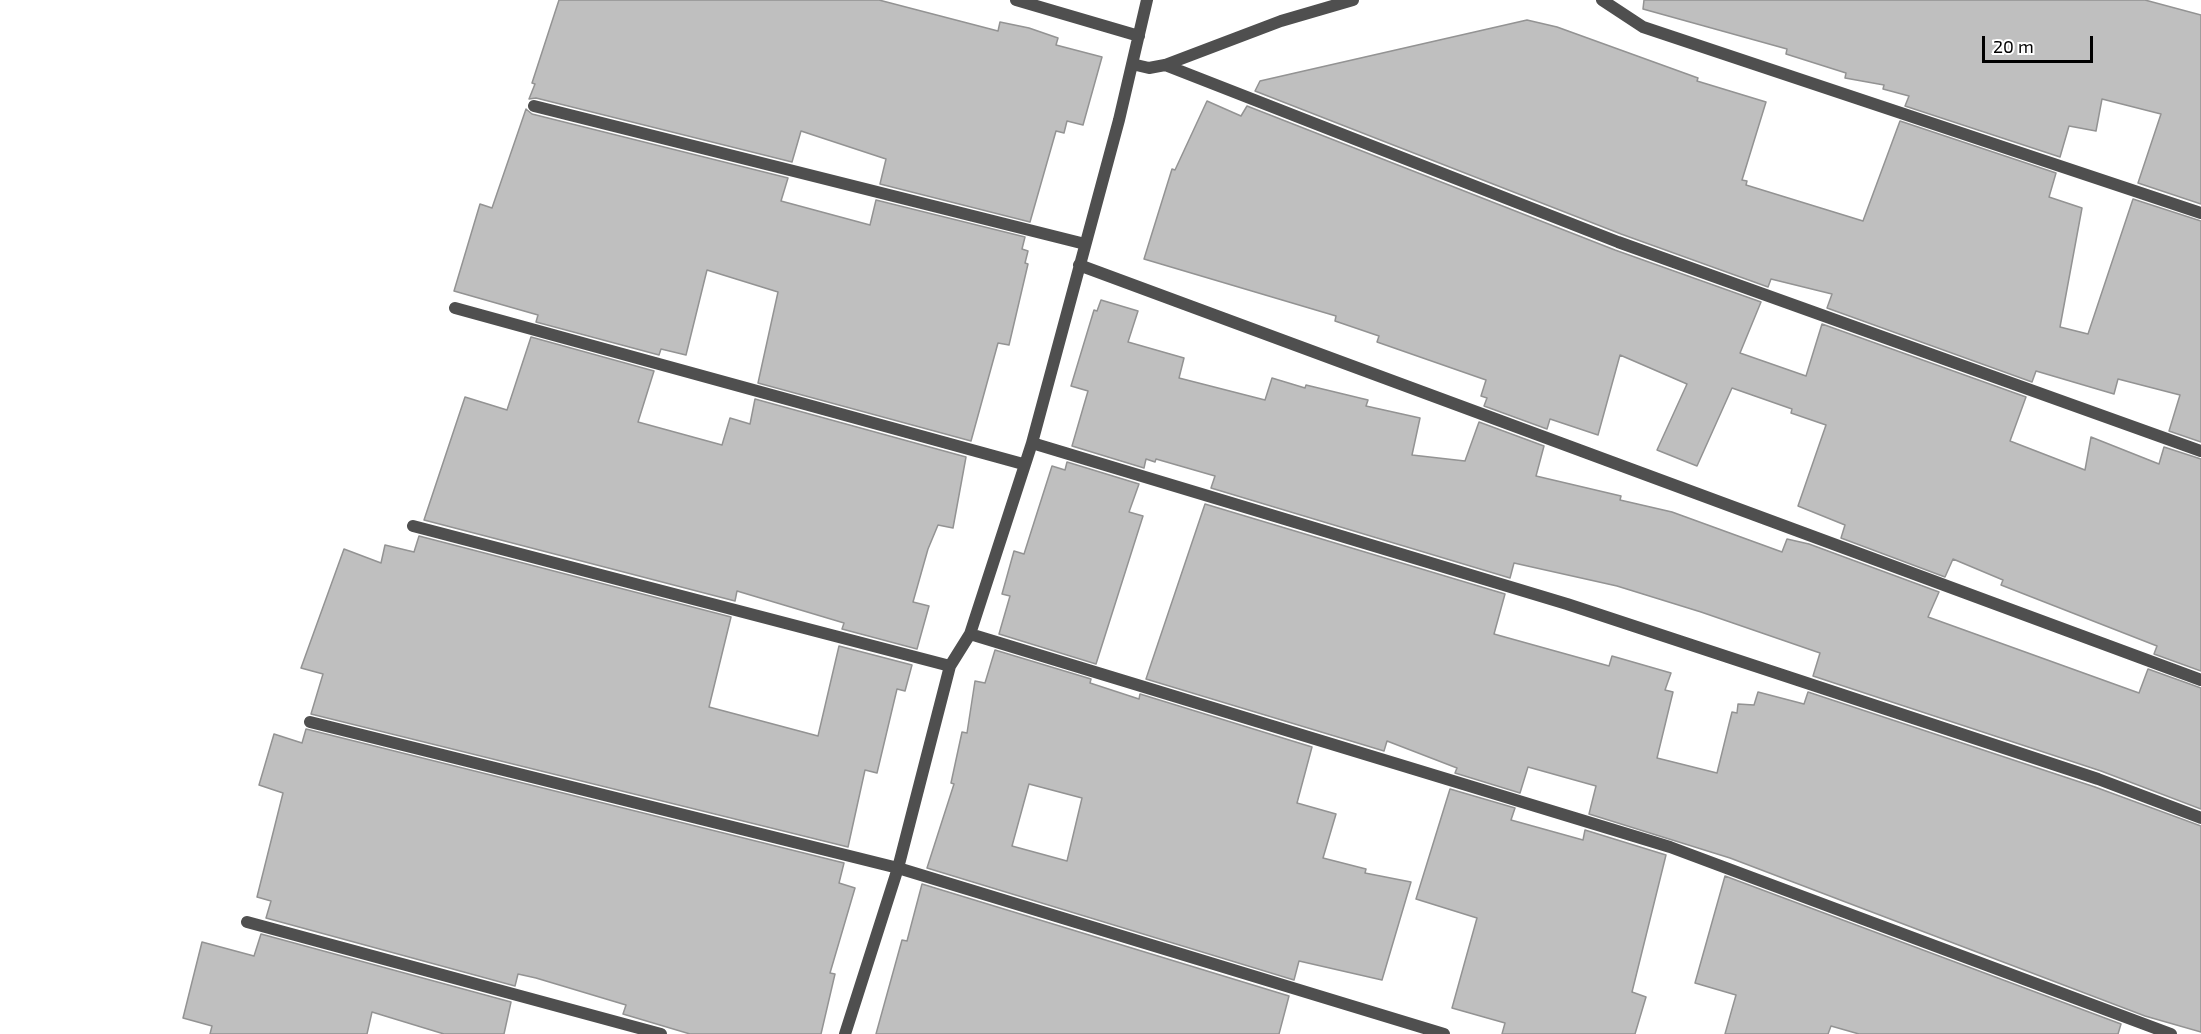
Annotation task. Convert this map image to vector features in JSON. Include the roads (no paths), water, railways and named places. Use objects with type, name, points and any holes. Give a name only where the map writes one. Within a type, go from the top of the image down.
[{"type":"street","points":[[1016,0],[1139,36]]},
{"type":"street","points":[[845,1034],[898,868],[950,666],[970,634],[1032,443],[1147,0]]},
{"type":"street","points":[[1132,64],[1149,68],[1165,65],[1281,21],[1353,0]]},
{"type":"street","points":[[1602,0],[1643,27],[2201,213]]},
{"type":"street","points":[[1165,65],[1618,242],[2201,451]]},
{"type":"street","points":[[534,106],[1085,244]]},
{"type":"street","points":[[1079,265],[2201,680]]},
{"type":"street","points":[[455,308],[1023,465]]},
{"type":"street","points":[[1032,443],[1578,608],[2098,779],[2201,818]]},
{"type":"street","points":[[413,526],[950,666]]},
{"type":"street","points":[[970,634],[1670,847],[2171,1034]]},
{"type":"street","points":[[310,722],[898,868],[1444,1034]]},
{"type":"street","points":[[247,922],[661,1034]]}]
